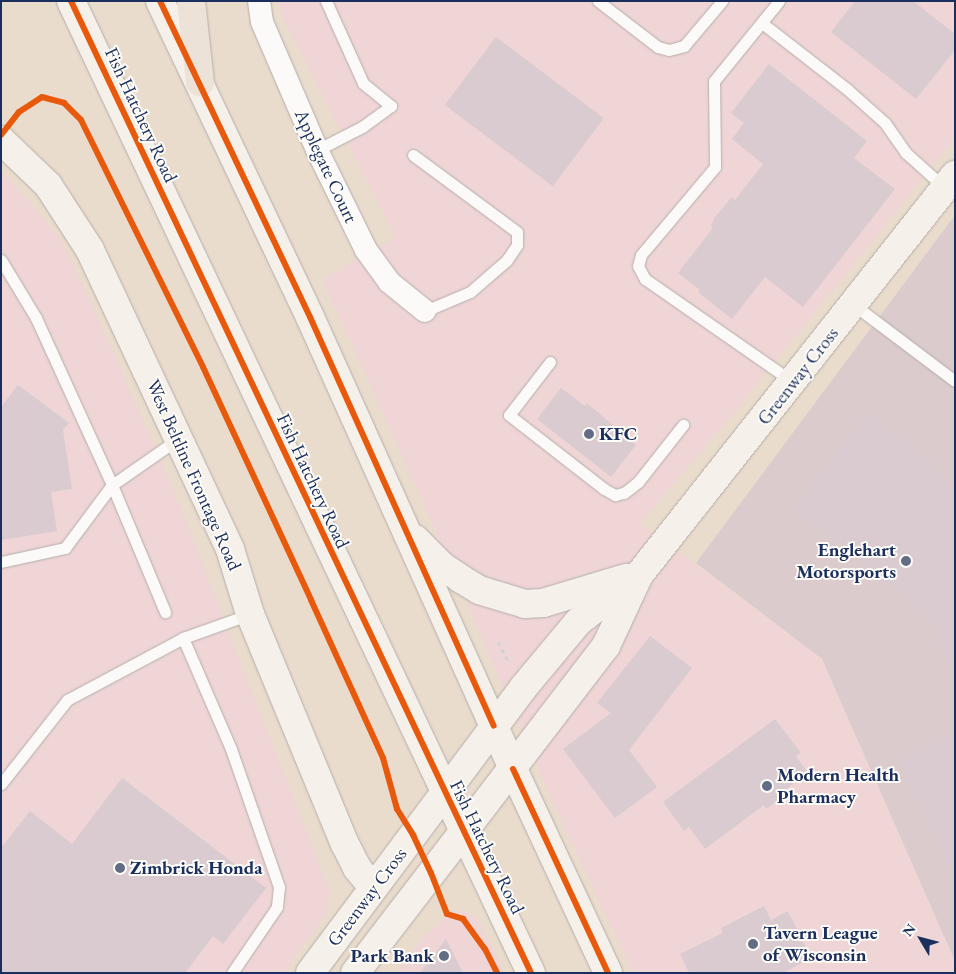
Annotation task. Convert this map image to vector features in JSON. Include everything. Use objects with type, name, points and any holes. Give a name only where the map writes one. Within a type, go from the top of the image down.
[{"type":"highway","points":[[191,1],[200,83]]},
{"type":"main road","name":"Fish Hatchery Road","points":[[71,1],[444,794],[531,973]]},
{"type":"main road","points":[[160,1],[310,317],[513,769],[608,973]]},
{"type":"main road","name":"West Beltline Frontage Road","points":[[1,140],[48,185],[90,250],[230,549],[250,614],[344,844],[357,868],[373,887]]},
{"type":"main road","name":"Greenway Cross","points":[[310,973],[494,726],[578,622],[639,575],[794,382],[950,181]]},
{"type":"main road","points":[[399,517],[413,537],[442,566],[479,590],[506,600],[525,604],[543,603],[639,575]]},
{"type":"main road","name":"Greenway Cross","points":[[355,973],[606,646],[639,575]]},
{"type":"street","name":"Applegate Court","points":[[259,1],[262,22],[317,150],[366,250],[390,282],[425,311]]},
{"type":"lane","points":[[317,150],[362,127],[391,106],[363,82],[326,1]]},
{"type":"lane","points":[[598,1],[658,47],[669,50],[684,46],[722,1]]},
{"type":"lane","points":[[779,1],[714,81],[715,167],[641,255],[638,266],[645,279],[794,382]]},
{"type":"lane","points":[[762,23],[855,96],[884,123],[906,154],[950,181]]},
{"type":"lane","points":[[413,155],[517,232],[518,245],[507,260],[470,292],[425,311]]},
{"type":"lane","points":[[1,260],[36,318],[112,485],[165,612]]},
{"type":"lane","points":[[854,305],[955,382]]},
{"type":"lane","points":[[550,362],[509,415],[604,490],[615,494],[624,493],[638,482],[683,426]]},
{"type":"lane","points":[[1,562],[65,548],[112,485],[178,439]]},
{"type":"lane","points":[[1,784],[67,700],[183,638],[250,614]]},
{"type":"lane","points":[[183,638],[231,749],[279,886],[277,907],[232,973]]},
{"type":"path","points":[[498,642],[510,665]]},
{"type":"shaded area","points":[[279,1],[955,1],[955,138],[729,419],[640,523],[822,659],[955,961],[955,973],[633,973],[553,803],[427,511],[322,279],[396,238],[282,16]]},
{"type":"shaded area","points":[[1,173],[14,184],[59,237],[93,307],[174,491],[330,892],[326,915],[284,973],[1,973]]},
{"type":"shaded area","points":[[955,215],[955,961],[822,659],[696,563]]},
{"type":"shaded area","points":[[457,909],[476,916],[505,973],[397,973],[426,933]]},
{"type":"building","points":[[855,1],[913,1],[955,34],[955,50],[916,99],[831,32]]},
{"type":"building","points":[[496,37],[604,118],[553,186],[445,105]]},
{"type":"building","points":[[769,64],[867,141],[854,158],[895,189],[803,307],[765,277],[732,319],[678,273],[713,228],[711,226],[715,217],[732,197],[735,200],[763,164],[732,139],[744,123],[731,113]]},
{"type":"building","points":[[18,385],[69,423],[63,430],[72,489],[51,492],[57,531],[1,540],[1,407]]},
{"type":"building","name":"KFC","points":[[561,388],[585,406],[587,403],[636,445],[611,477],[537,419]]},
{"type":"building","name":"Englehart Motorsports","points":[[867,412],[938,466],[955,502],[955,675],[925,612],[791,509]]},
{"type":"building","points":[[650,636],[692,668],[629,750],[657,787],[615,818],[563,749],[611,713],[597,703]]},
{"type":"building","points":[[775,719],[801,753],[796,756],[808,773],[786,789],[788,793],[766,809],[764,805],[705,849],[689,827],[684,831],[663,802]]},
{"type":"building","points":[[955,733],[955,881],[898,761]]},
{"type":"building","name":"Zimbrick Honda","points":[[122,778],[266,888],[223,944],[213,936],[185,973],[1,973],[1,848],[30,811],[72,844]]},
{"type":"building","name":"Tavern League of Wisconsin","points":[[764,906],[771,920],[788,911],[811,958],[783,973],[689,973],[680,954],[723,933],[721,928]]},
{"type":"building","name":"Park Bank","points":[[446,939],[463,973],[420,973]]},
{"type":"cycle path","points":[[71,1],[531,973]]},
{"type":"cycle path","points":[[160,1],[310,317],[494,726]]},
{"type":"cycle path","points":[[1,135],[19,112],[42,97],[64,103],[81,120],[203,367],[311,600],[383,758],[397,809],[413,835],[431,873],[447,914],[463,919],[485,949],[497,973]]},
{"type":"cycle path","points":[[513,769],[608,973]]},
{"type":"place","name":"KFC","points":[[589,434]]},
{"type":"place","name":"Englehart Motorsports","points":[[906,561]]},
{"type":"place","name":"Modern Health Pharmacy","points":[[767,786]]},
{"type":"place","name":"Zimbrick Honda","points":[[120,868]]},
{"type":"place","name":"Tavern League of Wisconsin","points":[[753,944]]},
{"type":"place","name":"Park Bank","points":[[444,956]]}]
